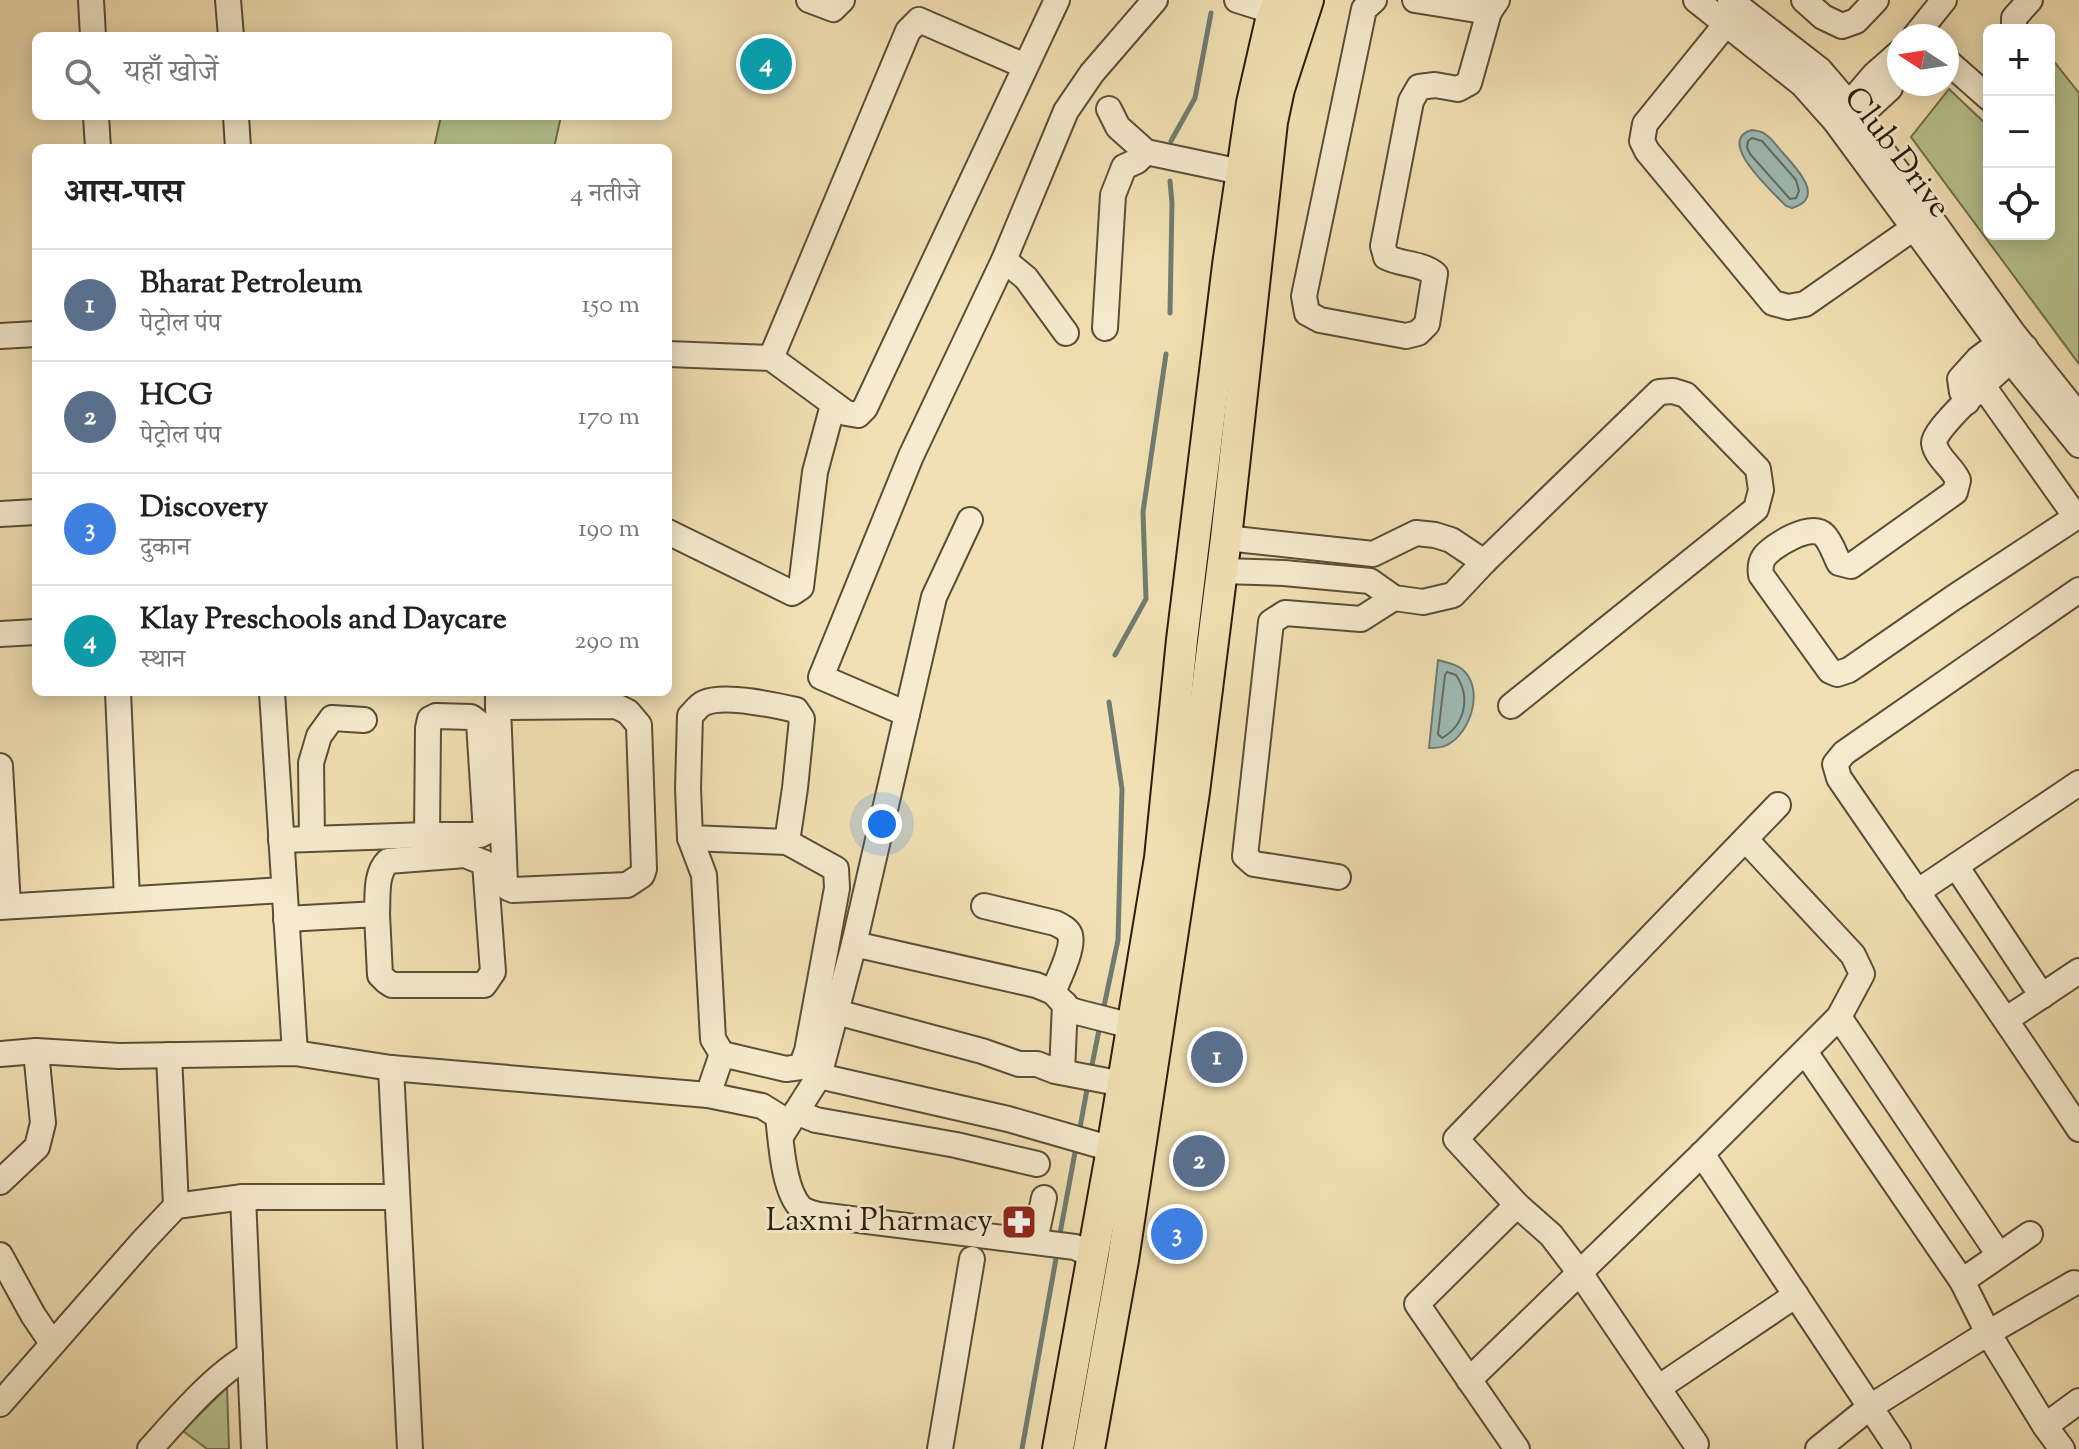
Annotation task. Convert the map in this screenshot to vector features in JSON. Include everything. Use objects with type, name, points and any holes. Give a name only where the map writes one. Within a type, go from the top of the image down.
[{"type":"main road","points":[[1089,1449],[1123,1260],[1194,792],[1226,538],[1272,122],[1279,89],[1308,0]]},
{"type":"main road","points":[[1058,1449],[1100,1145],[1091,1078],[1120,1024],[1160,858],[1184,625],[1228,265],[1252,103],[1277,6]]},
{"type":"street","points":[[91,0],[93,32]]},
{"type":"street","points":[[228,0],[231,32]]},
{"type":"street","points":[[809,0],[833,9],[842,0]]},
{"type":"street","points":[[672,354],[771,358],[833,405],[846,413],[858,415],[865,408],[1057,0]]},
{"type":"street","points":[[907,714],[821,677],[911,456],[1004,260],[1066,111],[1092,73],[1155,0]]},
{"type":"street","points":[[1237,0],[1277,6]]},
{"type":"street","points":[[1374,0],[1364,9],[1304,296],[1307,313],[1320,320],[1406,336],[1418,333],[1427,324],[1435,274],[1426,267],[1396,262],[1386,257],[1383,246],[1411,101],[1419,87],[1435,85],[1458,89],[1469,83],[1493,6],[1415,0]]},
{"type":"street","name":"Club Drive","points":[[1696,0],[1728,12],[1820,70],[1846,118],[2012,345],[2079,445]]},
{"type":"street","points":[[1804,0],[1823,17],[1842,26],[1856,21],[1876,0]]},
{"type":"street","points":[[1925,24],[1944,0]]},
{"type":"street","points":[[2014,24],[2014,18],[2030,0]]},
{"type":"street","points":[[1728,12],[1645,124],[1642,141],[1773,303],[1788,307],[1805,304],[1922,222]]},
{"type":"street","points":[[771,358],[908,31],[919,20],[1025,66]]},
{"type":"street","points":[[1846,118],[1874,75],[1887,64]]},
{"type":"street","points":[[1959,72],[1987,96]]},
{"type":"street","points":[[1109,109],[1118,127],[1146,152],[1241,172]]},
{"type":"street","points":[[96,120],[98,144]]},
{"type":"street","points":[[236,120],[238,144]]},
{"type":"street","points":[[1105,328],[1113,195],[1124,167],[1146,152]]},
{"type":"street","points":[[1004,260],[1026,278],[1066,333]]},
{"type":"street","points":[[0,336],[32,334]]},
{"type":"street","points":[[1975,394],[2078,516],[1849,670],[1837,674],[1830,671],[1761,575],[1760,566],[1766,554],[1803,531],[1815,530],[1824,535],[1839,563],[1851,566],[1955,492],[1958,480],[1937,452],[1934,440],[1943,424],[1975,394],[2012,345]]},
{"type":"street","name":"Club Drive","points":[[2012,345],[2079,416]]},
{"type":"street","points":[[1222,571],[1370,581],[1394,598],[1423,602],[1453,595],[1659,392],[1673,391],[1686,395],[1758,469],[1761,490],[1756,509],[1511,706]]},
{"type":"street","points":[[672,534],[792,593],[801,587],[815,472],[833,405]]},
{"type":"street","points":[[0,514],[32,512]]},
{"type":"street","points":[[781,1136],[819,1076],[854,944],[934,597],[970,520]]},
{"type":"street","points":[[1226,538],[1373,554],[1416,533],[1451,540],[1484,562]]},
{"type":"street","points":[[1284,573],[1285,544]]},
{"type":"street","points":[[1370,581],[1373,554]]},
{"type":"street","points":[[2079,590],[1844,753],[1835,764],[1839,778],[2007,1019],[2079,1129]]},
{"type":"street","points":[[1338,877],[1254,864],[1245,856],[1271,622],[1285,613],[1361,619],[1394,598]]},
{"type":"street","points":[[0,634],[32,632]]},
{"type":"street","points":[[118,696],[127,899]]},
{"type":"street","points":[[272,696],[295,1053]]},
{"type":"street","points":[[498,700],[616,706],[628,712],[639,725],[642,875],[627,885],[508,888],[505,883],[498,700]]},
{"type":"street","points":[[690,838],[787,842],[836,869],[837,888],[807,1051],[801,1067],[786,1069],[722,1054],[713,1039],[704,875],[690,838],[688,788],[690,716],[703,703],[723,700],[770,704],[796,710],[802,719],[787,842]]},
{"type":"street","points":[[281,840],[480,835],[486,832],[479,723],[471,717],[436,716],[430,719],[427,835]]},
{"type":"street","points":[[312,838],[311,763],[319,736],[332,718],[364,720]]},
{"type":"street","points":[[0,766],[4,907],[284,890]]},
{"type":"street","points":[[1917,892],[2079,783]]},
{"type":"street","points":[[1696,1444],[1551,1235],[1517,1205],[1456,1139],[1778,805]]},
{"type":"street","points":[[1469,1380],[1839,1017],[1862,974],[1853,955],[1746,840]]},
{"type":"street","points":[[465,855],[474,857],[485,863],[493,972],[484,985],[392,985],[380,975],[377,914],[381,868],[388,861],[465,855]]},
{"type":"street","points":[[1956,866],[2042,996]]},
{"type":"street","points":[[984,906],[1055,923],[1070,935],[1065,1003],[1091,1078]]},
{"type":"street","points":[[286,919],[377,914]]},
{"type":"street","points":[[854,944],[1036,985],[1065,1003],[1120,1024]]},
{"type":"street","points":[[2007,1019],[2079,971]]},
{"type":"street","points":[[836,1012],[1019,1064],[1037,1064],[1091,1078]]},
{"type":"street","points":[[1839,1017],[1999,1255]]},
{"type":"street","points":[[0,1054],[36,1051],[119,1056],[295,1053],[391,1068],[708,1095],[762,1106],[778,1116],[786,1174],[793,1196],[806,1211],[1040,1242],[1083,1251]]},
{"type":"street","points":[[0,1182],[37,1147],[43,1123],[36,1051]]},
{"type":"street","points":[[1805,1052],[1962,1281],[1988,1333],[2062,1449]]},
{"type":"street","points":[[708,1095],[722,1054]]},
{"type":"street","points":[[169,1055],[176,1206]]},
{"type":"street","points":[[391,1068],[410,1449]]},
{"type":"street","points":[[819,1076],[1008,1119],[1100,1145]]},
{"type":"street","points":[[796,1112],[816,1120],[956,1145],[1037,1164]]},
{"type":"street","points":[[1702,1154],[1898,1449]]},
{"type":"street","points":[[0,1404],[176,1206],[243,1197],[396,1197]]},
{"type":"street","points":[[243,1197],[254,1449]]},
{"type":"street","points":[[1040,1242],[1044,1198]]},
{"type":"street","points":[[1517,1205],[1417,1304],[1517,1449]]},
{"type":"street","points":[[1962,1281],[2030,1234]]},
{"type":"street","points":[[0,1255],[52,1343]]},
{"type":"street","points":[[940,1449],[972,1259]]},
{"type":"street","points":[[1818,1449],[1870,1407],[2074,1283]]},
{"type":"street","points":[[1658,1388],[1796,1295]]},
{"type":"street","points":[[150,1449],[189,1406],[250,1355]]},
{"type":"street","points":[[2045,1426],[2079,1401]]},
{"type":"green space","points":[[2055,63],[2079,93],[2079,364],[1987,240],[2055,240]]},
{"type":"green space","points":[[1943,96],[1956,96],[1983,121],[1983,234],[1911,137]]},
{"type":"green space","points":[[440,120],[560,120],[555,144],[435,144]]},
{"type":"green space","points":[[227,1387],[229,1449],[207,1449],[183,1431]]},
{"type":"water","points":[[1752,130],[1770,138],[1800,174],[1808,190],[1802,203],[1792,208],[1786,206],[1750,166],[1739,144],[1742,136]]},
{"type":"water","points":[[1438,660],[1462,669],[1469,677],[1474,698],[1463,731],[1443,747],[1429,748]]},
{"type":"waterway","points":[[1171,141],[1195,98],[1211,13]]},
{"type":"waterway","points":[[1170,181],[1170,313]]},
{"type":"waterway","points":[[1115,655],[1146,599],[1143,512],[1166,354]]},
{"type":"waterway","points":[[1103,1011],[1118,940],[1122,789],[1109,702]]},
{"type":"waterway","points":[[1091,1070],[1100,1025]]},
{"type":"waterway","points":[[1079,1133],[1088,1084]]},
{"type":"waterway","points":[[1059,1239],[1076,1147]]},
{"type":"waterway","points":[[1022,1449],[1057,1253]]},
{"type":"place","name":"Klay Preschools and Daycare","points":[[766,64]]},
{"type":"place","name":"Bharat Petroleum","points":[[1217,1057]]},
{"type":"place","name":"HCG","points":[[1199,1161]]},
{"type":"place","name":"Laxmi Pharmacy","points":[[1019,1222]]},
{"type":"place","name":"Discovery","points":[[1177,1234]]}]
